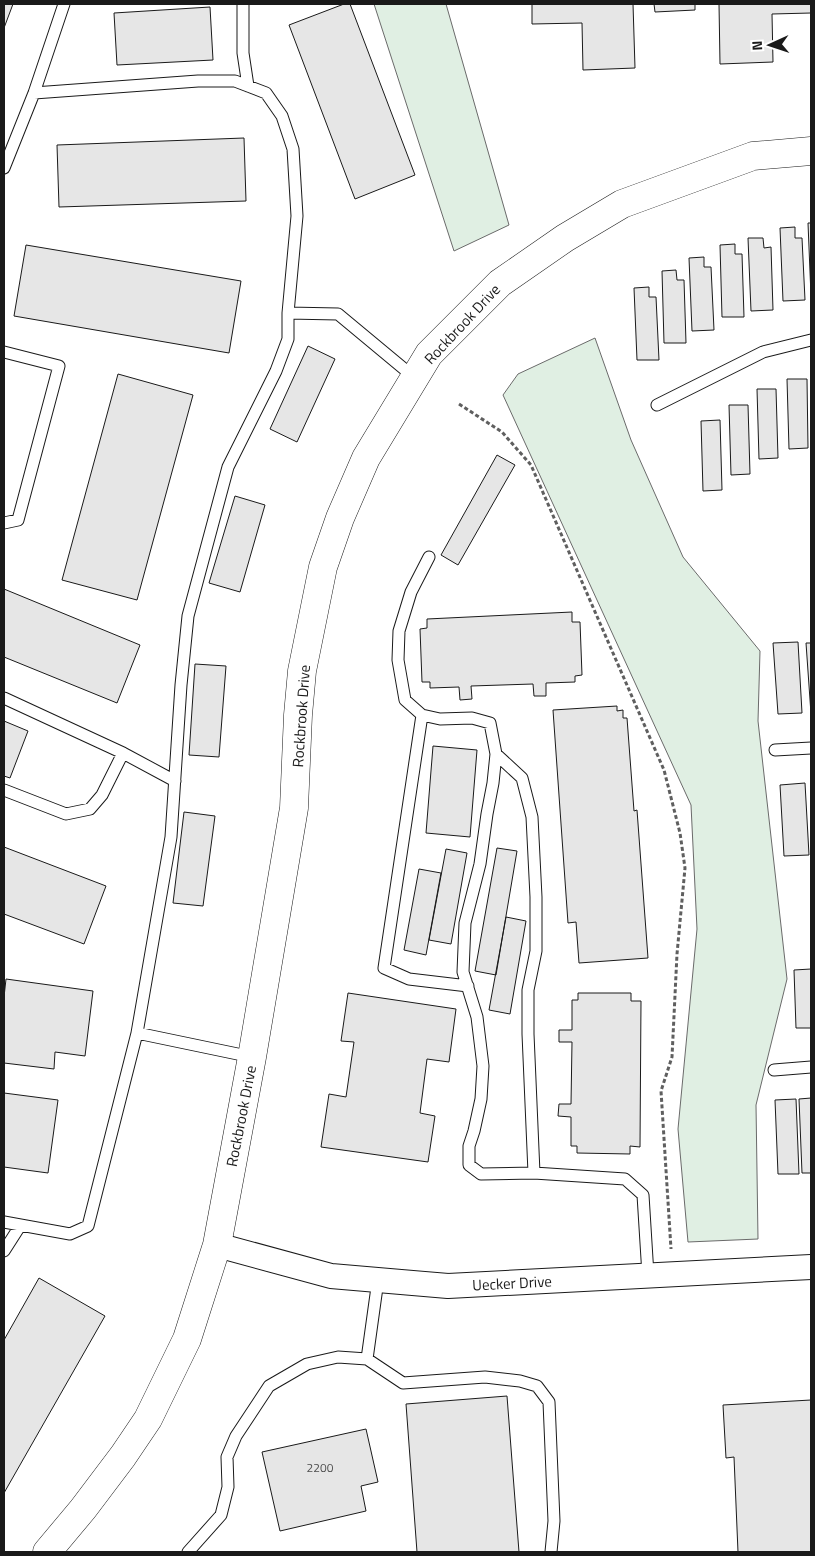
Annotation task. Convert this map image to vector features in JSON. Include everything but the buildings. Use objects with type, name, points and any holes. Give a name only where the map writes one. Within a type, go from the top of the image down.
[{"type":"street","name":"Rockbrook Drive","points":[[47,1552],[83,1509],[148,1419],[186,1340],[217,1245],[252,1057],[294,808],[302,671],[323,567],[340,518],[366,458],[429,354],[500,282],[565,238],[622,204],[753,156],[811,151]]},
{"type":"street","name":"Uecker Drive","points":[[217,1245],[331,1276],[448,1286],[811,1267]]},
{"type":"lane","points":[[4,168],[34,93],[64,4]]},
{"type":"lane","points":[[243,4],[244,54],[248,86]]},
{"type":"lane","points":[[4,1222],[70,1234],[88,1226],[138,1033],[171,837],[181,685],[188,616],[228,467],[279,363],[288,339],[288,313],[297,216],[293,149],[282,116],[266,93],[235,81],[198,81],[34,93]]},
{"type":"lane","points":[[288,313],[338,314],[415,378]]},
{"type":"lane","points":[[657,405],[763,352],[811,340]]},
{"type":"lane","points":[[4,352],[60,366],[18,520],[4,523]]},
{"type":"lane","points":[[429,557],[411,592],[399,631],[398,660],[405,700],[422,715],[440,718],[472,718],[490,723],[496,754],[480,864],[465,923],[463,972],[477,1017],[483,1066],[481,1099],[474,1131],[468,1146],[469,1165],[481,1174],[534,1173],[626,1179],[643,1195],[648,1275]]},
{"type":"lane","points":[[4,698],[123,753],[175,781]]},
{"type":"lane","points":[[422,715],[384,968],[409,979],[468,986]]},
{"type":"lane","points":[[775,750],[811,748]]},
{"type":"lane","points":[[4,790],[66,814],[90,809],[102,795],[123,753]]},
{"type":"lane","points":[[496,754],[522,778],[532,817],[536,897],[536,951],[528,990],[528,1034],[534,1173]]},
{"type":"lane","points":[[138,1033],[252,1057]]},
{"type":"lane","points":[[774,1070],[811,1067]]},
{"type":"lane","points":[[4,1250],[20,1226]]},
{"type":"lane","points":[[367,1359],[378,1280]]},
{"type":"lane","points":[[188,1552],[220,1515],[228,1487],[227,1457],[236,1436],[269,1386],[307,1364],[338,1357],[367,1359],[403,1383],[485,1377],[520,1381],[537,1386],[549,1402],[554,1521],[551,1552]]},
{"type":"path","points":[[459,404],[502,432],[531,465],[664,770],[680,833],[685,868],[677,954],[672,1057],[661,1091],[670,1240],[674,1274]]},
{"type":"green space","points":[[374,4],[446,4],[509,225],[454,251]]},
{"type":"green space","points":[[595,338],[631,440],[683,557],[760,651],[758,721],[787,979],[756,1105],[758,1239],[688,1242],[678,1129],[697,929],[691,805],[503,395],[518,374]]}]
